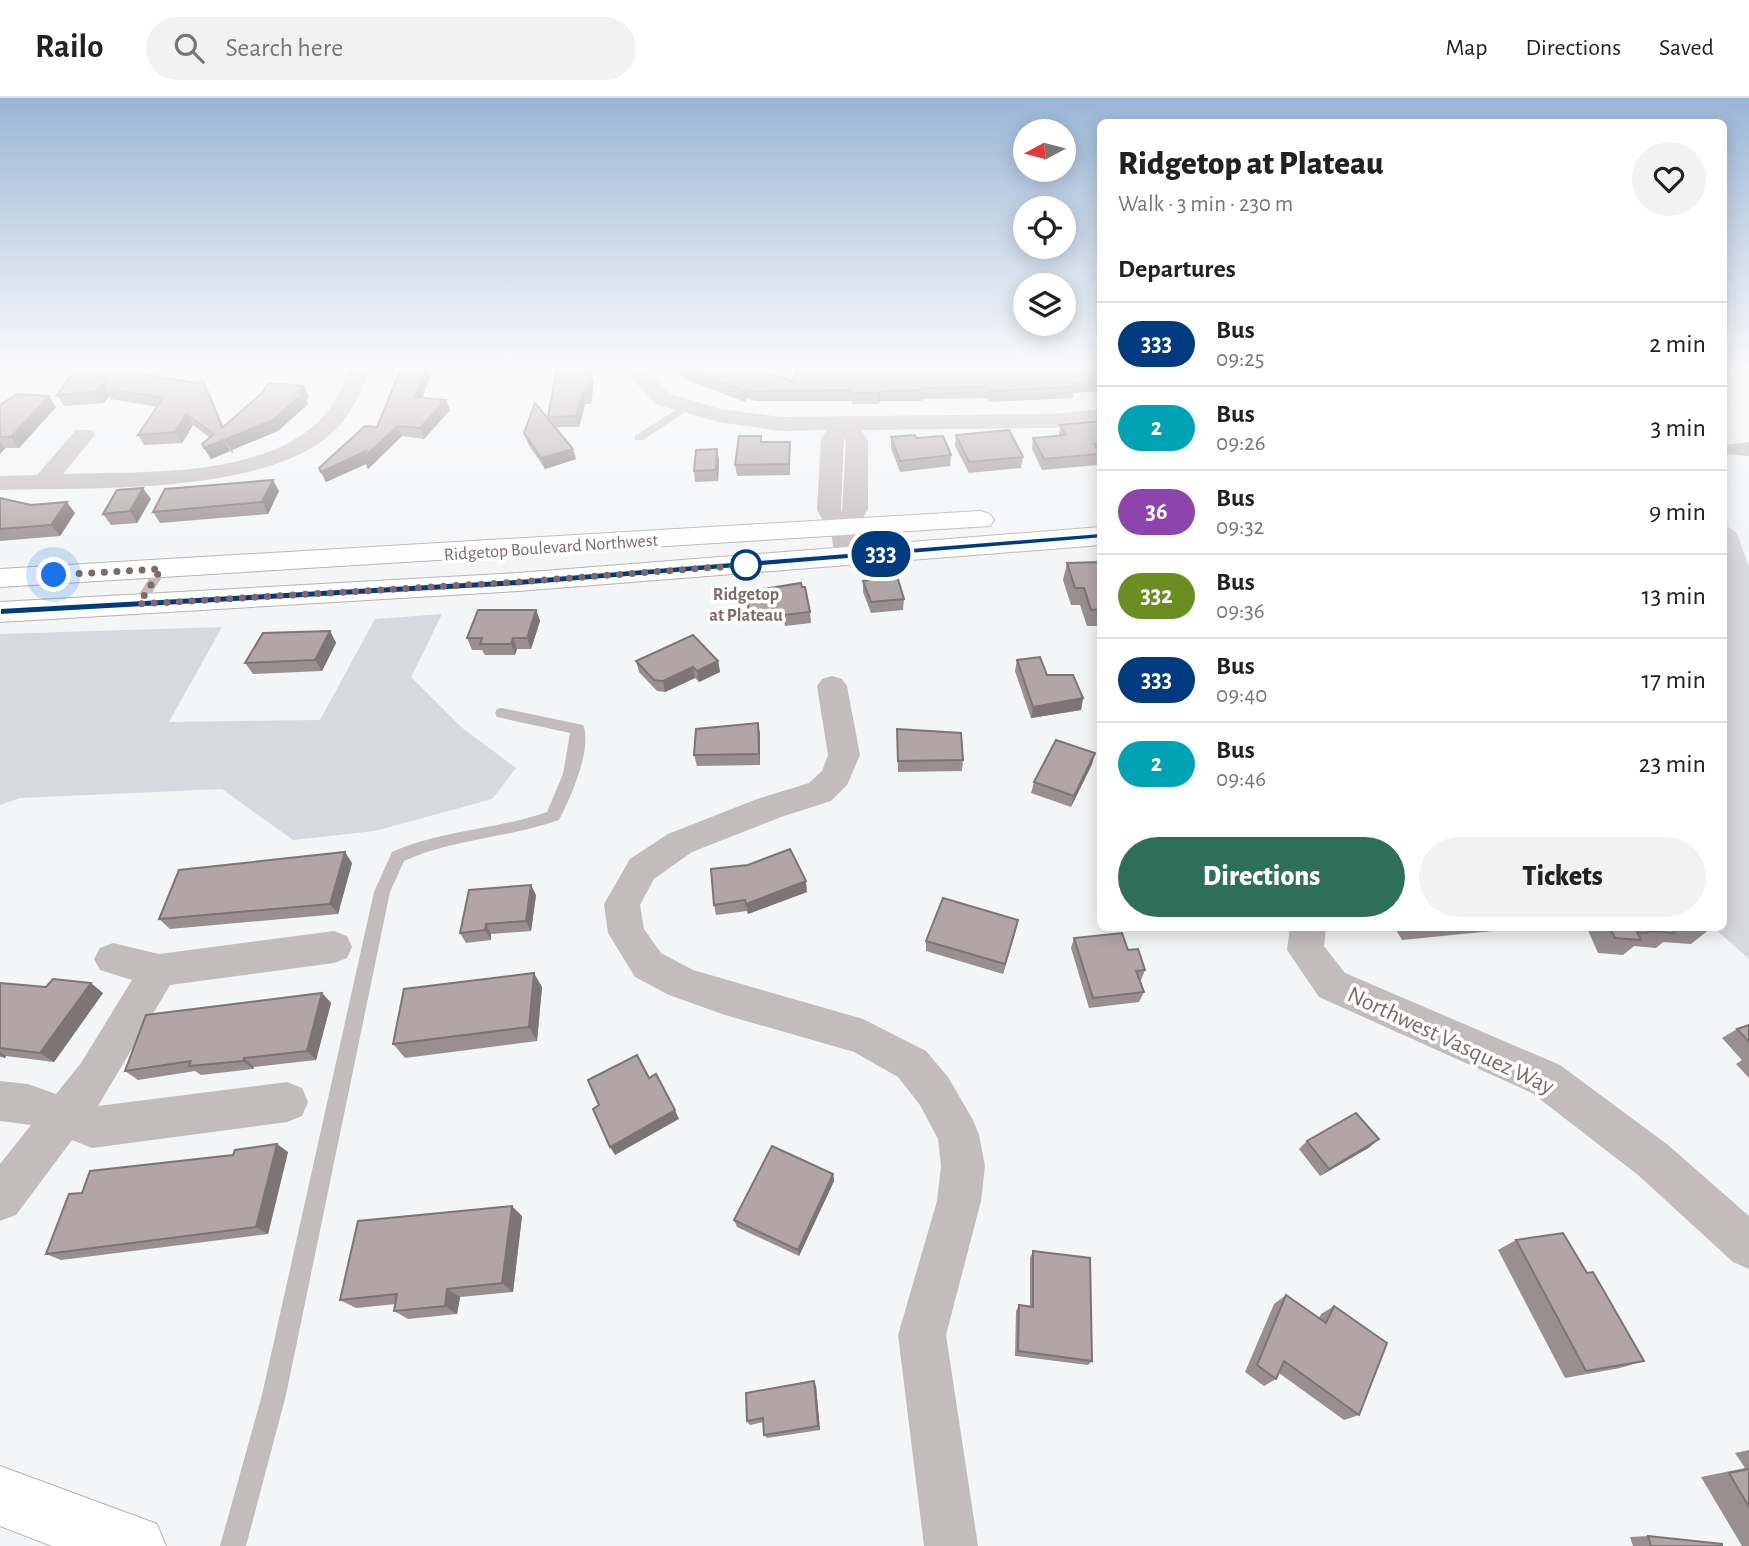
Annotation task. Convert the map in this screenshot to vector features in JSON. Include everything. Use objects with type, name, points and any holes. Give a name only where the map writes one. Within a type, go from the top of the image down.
[{"type":"main road","name":"Ridgetop Boulevard Northwest","points":[[0,612],[518,582],[1097,510]]},
{"type":"main road","name":"Ridgetop Boulevard Northwest","points":[[0,578],[367,558],[1097,536]]},
{"type":"main road","points":[[139,604],[191,584],[367,558]]},
{"type":"main road","points":[[0,1496],[135,1546]]},
{"type":"street","points":[[0,483],[196,475],[246,469],[268,461],[317,434]]},
{"type":"street","points":[[845,542],[856,509],[857,441],[852,434]]},
{"type":"street","points":[[44,481],[84,435]]},
{"type":"street","points":[[831,686],[844,755],[836,777],[820,792],[769,808],[680,844],[642,869],[622,904],[626,933],[648,965],[682,983],[863,1037],[912,1064],[934,1091],[958,1135],[963,1166],[959,1200],[922,1335],[951,1546]]},
{"type":"street","name":"Northwest Vasquez Way","points":[[1308,931],[1305,950],[1332,985],[1546,1079],[1653,1160],[1749,1246]]},
{"type":"street","points":[[113,959],[159,970],[334,947]]},
{"type":"street","points":[[0,1199],[95,1077],[159,970]]},
{"type":"street","points":[[0,1101],[28,1104],[92,1127],[287,1102]]},
{"type":"lane","points":[[639,438],[646,434]]},
{"type":"lane","points":[[139,604],[161,569]]},
{"type":"lane","points":[[233,1546],[274,1395],[382,891],[398,857],[422,846],[525,826],[553,816],[569,784],[578,750],[578,729],[502,713]]},
{"type":"shaded area","points":[[1727,526],[1737,533],[1749,567],[1749,959],[1717,931],[1727,931]]},
{"type":"shaded area","points":[[442,614],[411,677],[461,727],[516,768],[492,799],[375,831],[293,840],[222,789],[20,798],[0,805],[0,634],[222,627],[169,722],[320,720],[375,619]]},
{"type":"building","points":[[0,434],[14,434],[11,437],[0,437]]},
{"type":"building","points":[[214,434],[239,434],[226,439],[228,443],[223,440],[204,448],[202,444]]},
{"type":"building","points":[[357,434],[390,434],[363,458],[366,451],[321,472],[319,468]]},
{"type":"building","points":[[524,434],[560,434],[573,449],[541,458]]},
{"type":"building","points":[[1011,434],[1023,457],[969,462],[956,435]]},
{"type":"building","points":[[1097,434],[1097,444],[1094,444],[1097,454],[1044,459],[1033,438]]},
{"type":"building","points":[[915,435],[916,438],[943,436],[951,455],[900,461],[891,437]]},
{"type":"building","points":[[739,436],[761,436],[761,442],[790,442],[789,464],[735,465]]},
{"type":"building","points":[[717,449],[716,470],[694,471],[696,450]]},
{"type":"building","points":[[273,480],[262,502],[153,512],[165,489]]},
{"type":"building","points":[[143,488],[130,511],[103,514],[117,490]]},
{"type":"building","points":[[0,498],[31,505],[67,502],[51,525],[0,529]]},
{"type":"building","points":[[1097,562],[1097,609],[1091,610],[1084,588],[1075,588],[1067,563]]},
{"type":"building","points":[[897,576],[904,599],[871,602],[863,581]]},
{"type":"building","points":[[801,583],[802,587],[805,587],[810,612],[784,615],[783,611],[749,613],[746,592]]},
{"type":"building","points":[[478,610],[536,610],[527,638],[513,638],[511,644],[480,644],[482,638],[467,638]]},
{"type":"building","points":[[330,631],[315,660],[245,663],[263,633]]},
{"type":"building","points":[[693,635],[718,661],[697,671],[693,667],[663,681],[654,680],[636,661]]},
{"type":"building","points":[[1040,657],[1047,675],[1073,675],[1083,698],[1033,707],[1017,660]]},
{"type":"building","points":[[758,723],[759,754],[694,755],[696,729]]},
{"type":"building","points":[[897,729],[961,733],[963,760],[898,761]]},
{"type":"building","points":[[1056,740],[1095,753],[1074,796],[1034,782]]},
{"type":"building","points":[[790,849],[806,881],[746,904],[745,900],[714,905],[711,869],[748,865]]},
{"type":"building","points":[[345,852],[330,904],[159,919],[179,870]]},
{"type":"building","points":[[531,885],[526,921],[486,924],[485,930],[460,933],[469,890]]},
{"type":"building","points":[[943,898],[1018,920],[1005,964],[926,941]]},
{"type":"building","points":[[1612,931],[1646,931],[1647,933],[1637,932],[1641,940],[1615,938]]},
{"type":"building","points":[[1122,933],[1128,950],[1138,949],[1145,970],[1136,971],[1144,992],[1093,998],[1074,938]]},
{"type":"building","points":[[534,973],[529,1027],[393,1044],[404,989]]},
{"type":"building","points":[[53,979],[91,983],[40,1053],[0,1048],[0,983],[46,987]]},
{"type":"building","points":[[322,993],[307,1051],[244,1058],[243,1061],[189,1066],[191,1061],[125,1071],[146,1015]]},
{"type":"building","points":[[1749,1025],[1749,1042],[1737,1029]]},
{"type":"building","points":[[637,1055],[649,1078],[656,1074],[675,1110],[610,1147],[593,1109],[599,1105],[588,1080]]},
{"type":"building","points":[[1356,1113],[1379,1139],[1329,1169],[1307,1141]]},
{"type":"building","points":[[277,1144],[256,1227],[46,1254],[69,1194],[82,1193],[90,1171],[233,1155],[235,1150]]},
{"type":"building","points":[[772,1146],[833,1174],[798,1250],[734,1220]]},
{"type":"building","points":[[512,1206],[502,1283],[447,1289],[445,1306],[394,1311],[397,1294],[340,1300],[358,1221]]},
{"type":"building","points":[[1563,1233],[1587,1273],[1593,1272],[1644,1361],[1586,1371],[1516,1240]]},
{"type":"building","points":[[1033,1251],[1090,1258],[1092,1361],[1018,1351],[1019,1305],[1033,1307]]},
{"type":"building","points":[[1286,1295],[1326,1323],[1334,1306],[1387,1343],[1359,1415],[1284,1361],[1276,1379],[1257,1365]]},
{"type":"building","points":[[814,1381],[818,1426],[764,1435],[763,1418],[747,1421],[746,1393]]},
{"type":"building","points":[[1749,1469],[1749,1507],[1729,1473]]},
{"type":"building","points":[[1648,1536],[1722,1544],[1722,1546],[1651,1546]]},
{"type":"bus line","name":"333","points":[[0,612],[518,582],[1097,536]]},
{"type":"place","name":"Ridgetop at Plateau","points":[[746,565]]},
{"type":"route","points":[[54,575],[161,569],[139,604],[518,582],[746,565]]}]
